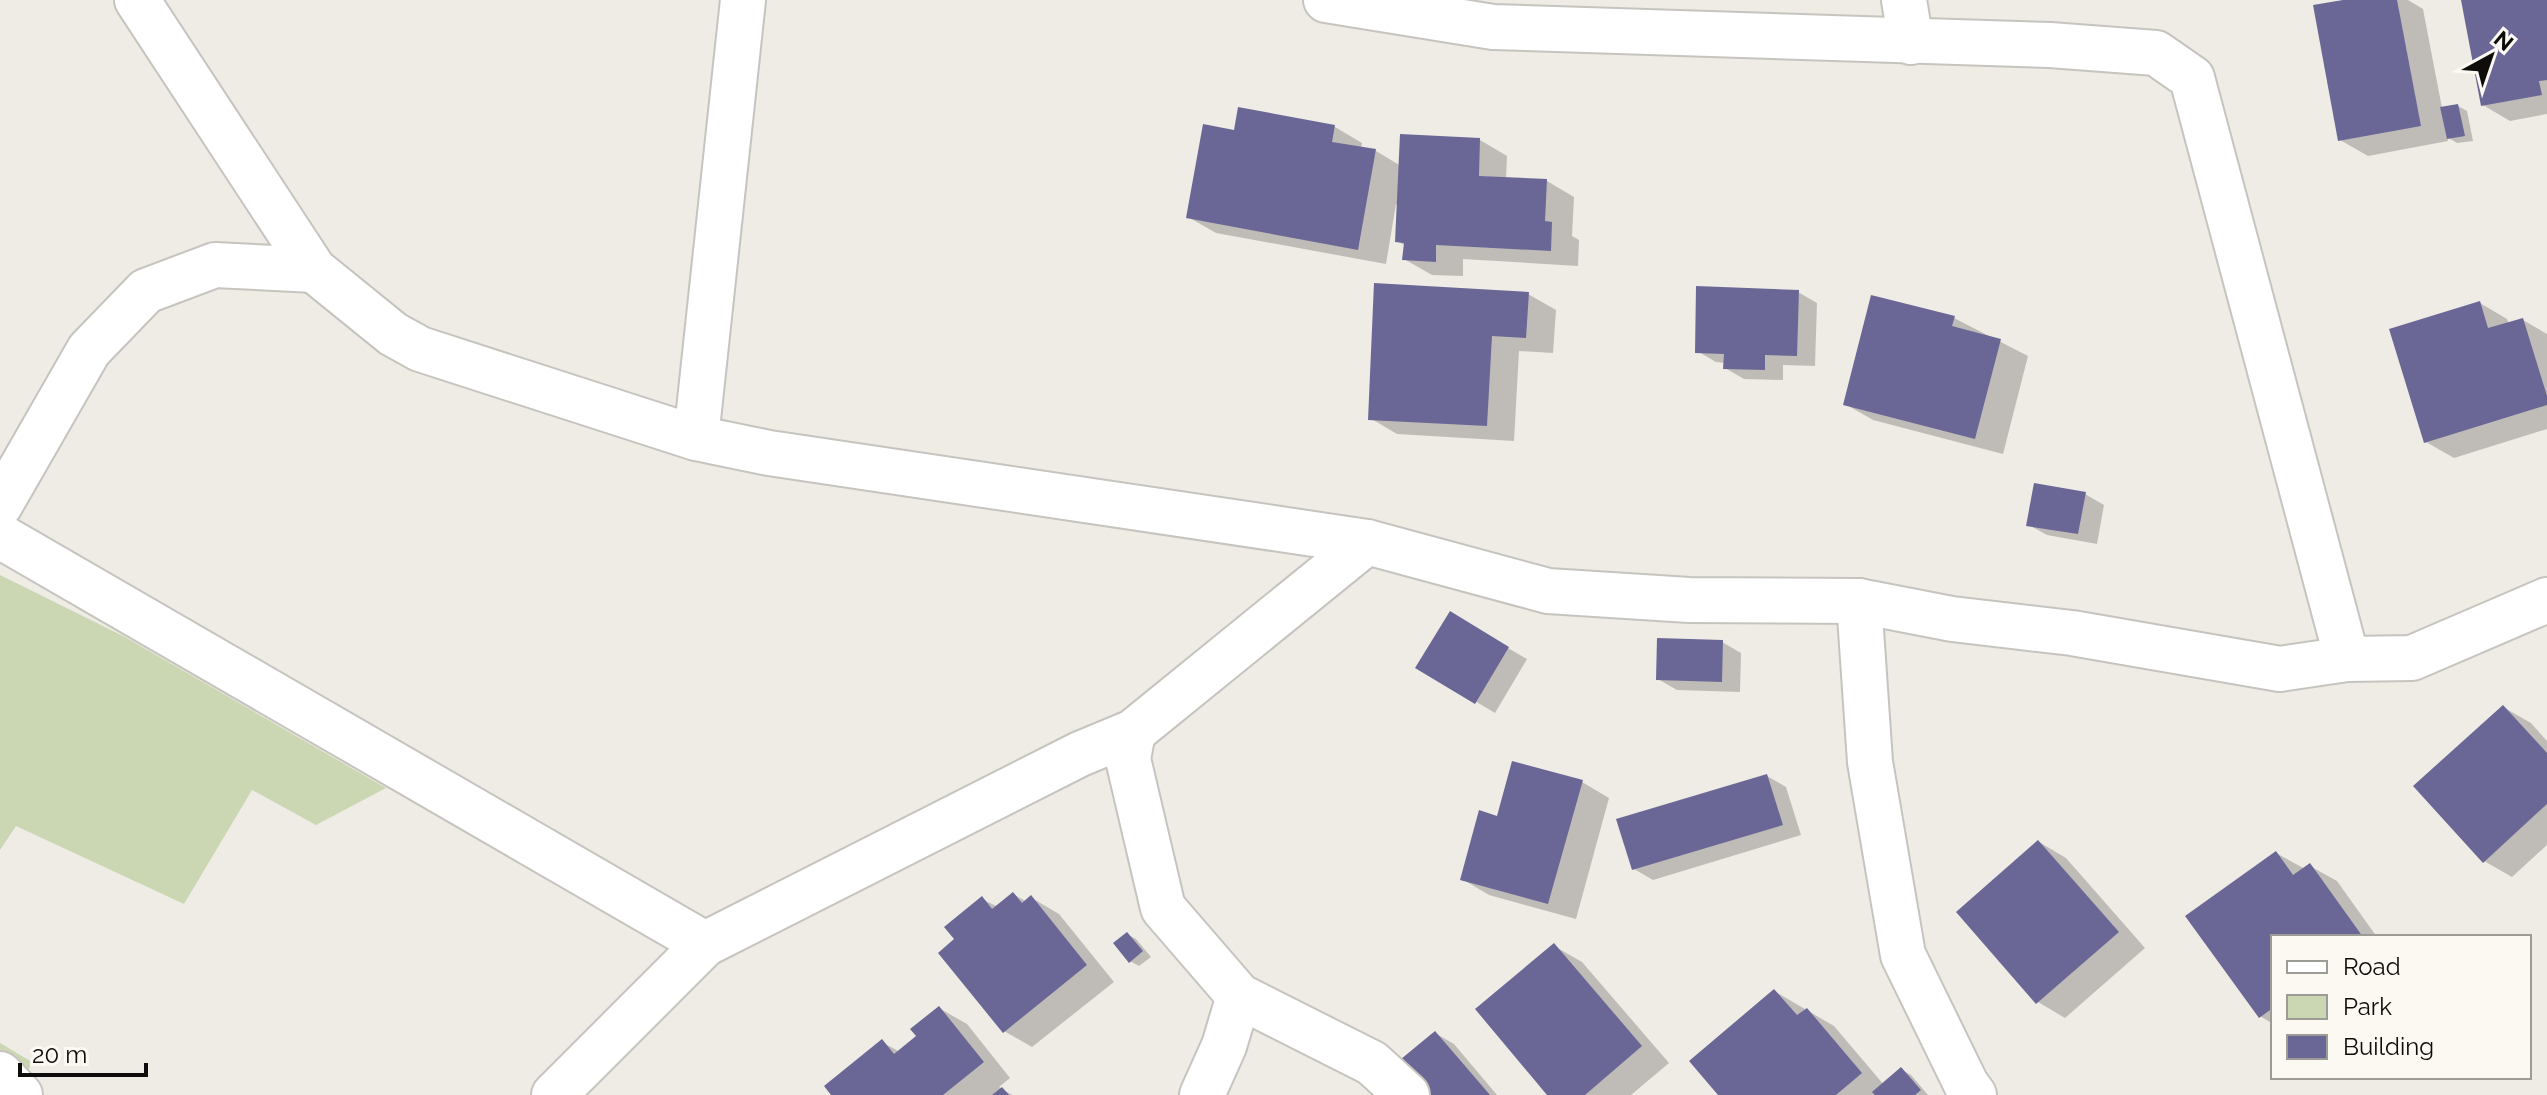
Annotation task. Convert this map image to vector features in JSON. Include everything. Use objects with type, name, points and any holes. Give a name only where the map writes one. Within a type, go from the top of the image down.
[{"type":"street","points":[[137,0],[314,270],[393,334],[420,349],[696,438],[769,453],[1367,542],[1548,591],[1689,600],[1859,601],[1952,619],[2072,633],[2280,669],[2347,659],[2412,658],[2547,600]]},
{"type":"street","points":[[696,438],[743,0]]},
{"type":"street","points":[[1326,0],[1493,27],[2050,45],[2156,53],[2192,78],[2347,659]]},
{"type":"street","points":[[1904,0],[1911,42]]},
{"type":"street","points":[[0,505],[89,350],[146,291],[215,265],[314,270]]},
{"type":"street","points":[[0,536],[705,944]]},
{"type":"street","points":[[554,1095],[705,944],[1080,754],[1133,732],[1367,542]]},
{"type":"street","points":[[1859,601],[1870,762],[1903,955],[1974,1095]]},
{"type":"street","points":[[1133,732],[1128,759],[1163,908],[1239,996],[1372,1063],[1407,1095]]},
{"type":"street","points":[[1202,1095],[1224,1046],[1239,996]]},
{"type":"street","points":[[0,1074],[20,1095]]},
{"type":"green space","points":[[0,575],[125,637],[386,788],[316,825],[252,790],[184,904],[16,826],[0,850]]},
{"type":"green space","points":[[0,1043],[32,1062],[17,1095],[0,1095]]},
{"type":"building","points":[[2343,0],[2397,0],[2421,126],[2338,141],[2313,5]]},
{"type":"building","points":[[2461,0],[2547,0],[2547,80],[2539,81],[2542,95],[2481,106]]},
{"type":"building","points":[[2458,104],[2465,136],[2447,139],[2440,107]]},
{"type":"building","points":[[1238,107],[1335,125],[1332,142],[1376,149],[1358,250],[1186,218],[1203,124],[1234,130]]},
{"type":"building","points":[[1400,134],[1480,138],[1479,176],[1547,179],[1545,221],[1552,222],[1551,251],[1436,245],[1436,262],[1402,260],[1404,243],[1395,242]]},
{"type":"building","points":[[1374,283],[1529,292],[1526,338],[1492,336],[1487,426],[1368,420]]},
{"type":"building","points":[[1696,286],[1799,290],[1797,356],[1765,355],[1765,370],[1723,369],[1724,354],[1695,353]]},
{"type":"building","points":[[1871,295],[1955,316],[1952,326],[2001,339],[1975,439],[1843,405]]},
{"type":"building","points":[[2480,301],[2488,328],[2523,318],[2547,405],[2424,443],[2389,329]]},
{"type":"building","points":[[2034,483],[2086,492],[2078,534],[2026,526]]},
{"type":"building","points":[[1450,611],[1509,647],[1475,704],[1415,668]]},
{"type":"building","points":[[1657,638],[1723,640],[1722,682],[1656,680]]},
{"type":"building","points":[[2503,705],[2547,753],[2547,804],[2483,863],[2413,786]]},
{"type":"building","points":[[1512,761],[1583,780],[1548,904],[1460,880],[1479,810],[1497,816]]},
{"type":"building","points":[[1767,774],[1783,825],[1632,870],[1616,819]]},
{"type":"building","points":[[2038,840],[2119,932],[2036,1004],[1956,912]]},
{"type":"building","points":[[2276,851],[2293,875],[2310,863],[2362,935],[2271,935],[2271,1009],[2259,1018],[2185,916]]},
{"type":"building","points":[[1013,892],[1022,903],[1031,895],[1087,965],[1003,1033],[938,953],[954,939],[944,927],[982,896],[992,909]]},
{"type":"building","points":[[1127,932],[1143,951],[1129,963],[1113,943]]},
{"type":"building","points":[[1554,943],[1642,1046],[1585,1095],[1547,1095],[1475,1009]]},
{"type":"building","points":[[1774,989],[1797,1015],[1807,1008],[1862,1073],[1836,1095],[1718,1095],[1689,1061]]},
{"type":"building","points":[[939,1006],[984,1062],[943,1095],[831,1095],[824,1086],[882,1039],[894,1054],[916,1036],[910,1029]]},
{"type":"building","points":[[1435,1031],[1490,1095],[1421,1095],[1395,1064]]},
{"type":"building","points":[[1901,1067],[1921,1090],[1915,1095],[1875,1095],[1872,1092]]},
{"type":"building","points":[[1002,1087],[1009,1095],[992,1095]]}]
